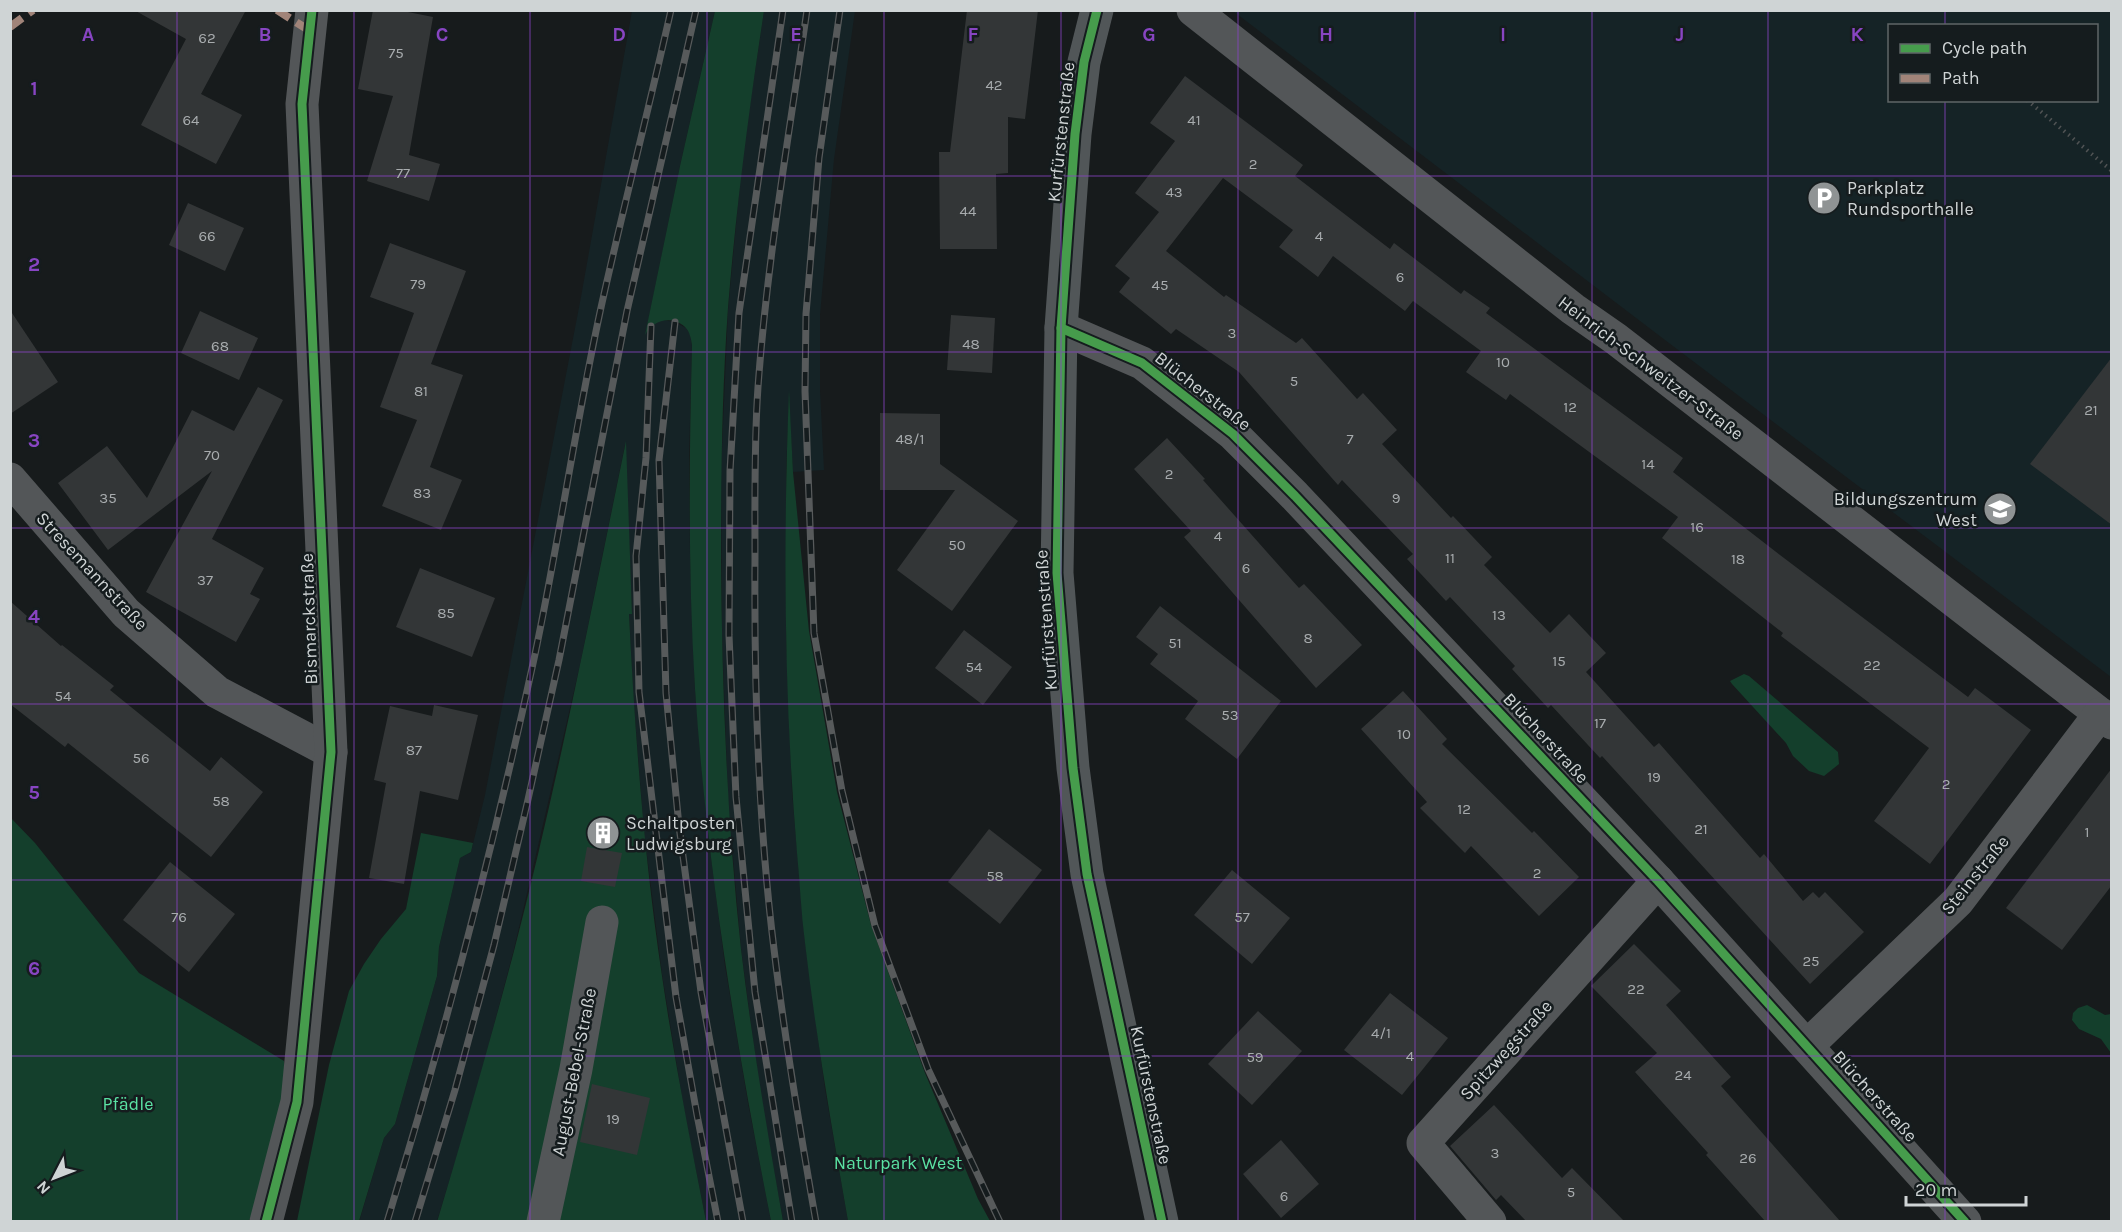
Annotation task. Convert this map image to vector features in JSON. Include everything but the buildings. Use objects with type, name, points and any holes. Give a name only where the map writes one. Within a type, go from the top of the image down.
[{"type":"street","name":"Bismarckstraße","points":[[266,1221],[297,1102],[331,752],[302,104],[312,10]]},
{"type":"street","name":"Kurfürstenstraße","points":[[1097,10],[1084,62],[1075,134],[1060,328],[1057,573],[1073,768],[1087,874],[1162,1221]]},
{"type":"street","name":"Heinrich-Schweitzer-Straße","points":[[1193,10],[1574,309],[1616,339],[2106,719]]},
{"type":"street","name":"Blücherstraße","points":[[1060,328],[1142,363],[1233,434],[1295,496],[1658,880],[1965,1221]]},
{"type":"street","name":"Stresemannstraße","points":[[10,479],[126,613],[217,692],[331,752]]},
{"type":"street","name":"Steinstraße","points":[[1807,1046],[1958,901],[2106,719]]},
{"type":"street","name":"Spitzwegstraße","points":[[1490,1221],[1423,1143],[1658,880]]},
{"type":"street","name":"August-Bebel-Straße","points":[[543,1221],[576,1069],[602,922]]},
{"type":"path","points":[[2029,102],[2112,171]]},
{"type":"shaded area","points":[[632,11],[715,11],[646,332],[656,322],[662,320],[675,322],[686,328],[692,345],[689,457],[690,554],[695,689],[707,825],[725,966],[771,1221],[706,1221],[685,1116],[662,974],[644,832],[629,614],[632,613],[625,445],[580,665],[514,949],[475,1097],[437,1221],[359,1222],[384,1138],[395,1124],[437,976],[439,947],[460,858],[471,852],[485,795],[581,297]]},
{"type":"shaded area","points":[[764,11],[855,11],[834,159],[820,315],[820,390],[824,470],[793,472],[789,399],[786,473],[786,632],[792,792],[805,941],[825,1089],[848,1221],[783,1221],[761,1100],[741,949],[728,799],[722,635],[721,471],[728,310],[743,150]]},
{"type":"shaded area","name":"Bildungszentrum West","points":[[1233,11],[2111,11],[2111,677],[1665,340]]},
{"type":"green space","points":[[715,11],[764,11],[743,159],[728,308],[722,433],[722,608],[724,706],[736,901],[750,1018],[783,1221],[771,1221],[758,1155],[724,956],[700,756],[690,560],[692,345],[687,329],[674,321],[657,323],[645,335]]},
{"type":"green space","name":"Naturpark West","points":[[789,390],[793,472],[809,631],[837,792],[871,925],[925,1073],[978,1199],[990,1221],[848,1221],[809,978],[802,920],[793,795],[786,622]]},
{"type":"green space","points":[[626,441],[632,614],[629,614],[645,841],[667,1007],[706,1221],[437,1222],[486,1053],[530,888]]},
{"type":"green space","points":[[1744,674],[1838,752],[1839,764],[1824,776],[1809,771],[1793,756],[1786,743],[1730,681]]},
{"type":"green space","name":"Pfädle","points":[[10,817],[35,843],[139,973],[284,1061],[284,1104],[261,1191],[249,1221],[11,1221]]},
{"type":"green space","points":[[421,833],[473,843],[471,852],[460,858],[439,947],[437,976],[395,1124],[384,1138],[359,1221],[297,1221],[329,1065],[349,991],[381,939],[406,909]]},
{"type":"green space","points":[[2087,1005],[2105,1015],[2111,1014],[2111,1053],[2101,1039],[2079,1029],[2072,1020],[2073,1013],[2078,1008]]},
{"type":"railway","points":[[387,1222],[448,1012],[502,801],[543,615],[602,303],[671,10]]},
{"type":"railway","points":[[415,1222],[455,1090],[494,945],[527,804],[559,660],[627,311],[696,10]]},
{"type":"railway","points":[[783,10],[739,313],[730,471],[729,635],[736,797],[755,992],[792,1222]]},
{"type":"railway","points":[[807,10],[779,198],[762,340],[756,430],[755,607],[756,705],[764,852],[778,983],[816,1222]]},
{"type":"railway","points":[[840,10],[819,158],[806,314],[805,391],[814,633],[842,791],[875,926],[928,1069],[1000,1222]]},
{"type":"railway","points":[[675,322],[659,460],[666,693],[679,826],[701,992],[743,1222]]},
{"type":"railway","points":[[651,326],[646,458],[636,556],[639,692],[676,997],[718,1222]]},
{"type":"marked path","points":[[10,27],[33,10]]},
{"type":"marked path","points":[[277,10],[310,31]]},
{"type":"cycle path","points":[[266,1222],[297,1102],[331,752],[302,104],[312,10]]},
{"type":"cycle path","points":[[1097,10],[1084,62],[1075,134],[1061,328],[1057,573],[1073,768],[1087,874],[1162,1222]]},
{"type":"cycle path","points":[[1061,328],[1142,363],[1233,434],[1295,496],[1658,881],[1965,1222]]},
{"type":"place","name":"Parkplatz Rundsporthalle","points":[[1824,198]]},
{"type":"place","name":"Bildungszentrum West","points":[[2000,509]]},
{"type":"place","name":"Schaltposten Ludwigsburg","points":[[603,833]]}]
